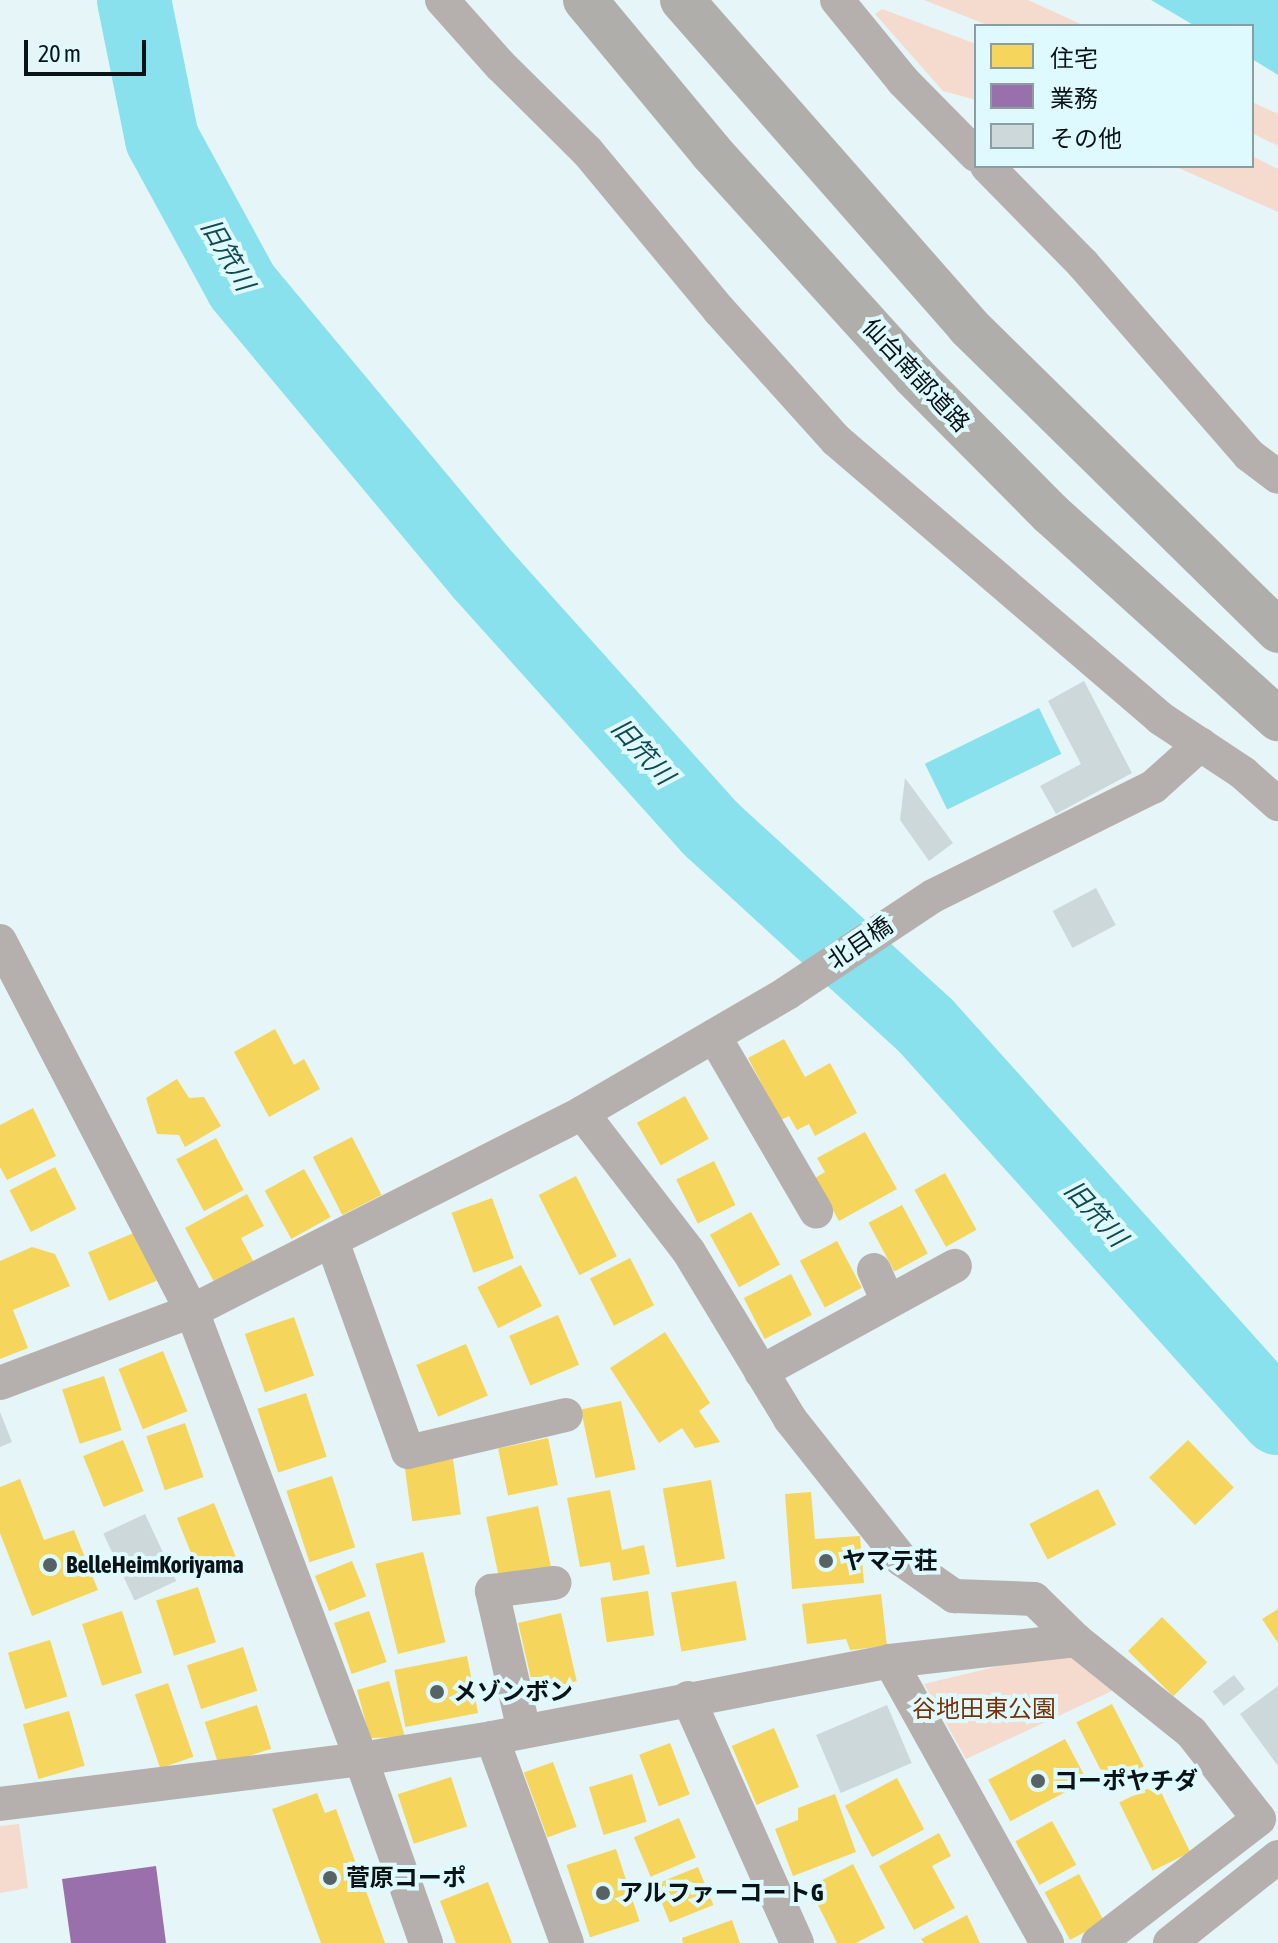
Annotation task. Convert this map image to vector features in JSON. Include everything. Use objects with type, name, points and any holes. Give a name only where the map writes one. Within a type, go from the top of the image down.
[{"type":"highway","name":"仙台南部道路","points":[[585,0],[711,152],[914,376],[1051,514],[1278,719]]},
{"type":"highway","points":[[682,0],[968,326],[1278,631]]},
{"type":"street","points":[[442,0],[500,65],[587,151],[719,310],[836,440],[1160,718],[1201,744],[1278,804]]},
{"type":"street","points":[[837,0],[903,81],[974,153]]},
{"type":"street","points":[[989,168],[1083,264],[1249,455],[1278,477]]},
{"type":"street","name":"北目橋","points":[[0,1383],[192,1311],[582,1113],[805,980],[915,907],[1153,787],[1201,744]]},
{"type":"street","points":[[0,941],[192,1311],[361,1759],[426,1943]]},
{"type":"street","points":[[714,1036],[816,1211]]},
{"type":"street","points":[[582,1113],[689,1252],[790,1419],[901,1559],[954,1596],[1034,1599],[1076,1640],[1191,1732],[1259,1819],[1098,1943]]},
{"type":"street","points":[[332,1241],[408,1452],[566,1415]]},
{"type":"street","points":[[761,1372],[955,1266]]},
{"type":"street","points":[[874,1270],[888,1301]]},
{"type":"street","points":[[554,1583],[492,1591],[508,1734],[567,1943]]},
{"type":"street","points":[[0,1804],[361,1759],[890,1661],[1076,1640]]},
{"type":"street","points":[[890,1661],[1047,1943]]},
{"type":"street","points":[[688,1698],[797,1943]]},
{"type":"street","points":[[1170,1943],[1278,1857]]},
{"type":"green space","points":[[924,0],[1028,0],[1081,24],[985,24]]},
{"type":"green space","points":[[882,9],[974,43],[974,99],[943,91],[875,14]]},
{"type":"green space","points":[[1254,103],[1278,114],[1278,146],[1254,134]]},
{"type":"green space","points":[[1254,157],[1278,169],[1278,212],[1179,168],[1254,168]]},
{"type":"green space","name":"谷地田東公園","points":[[1071,1649],[1114,1690],[966,1759],[924,1684]]},
{"type":"green space","points":[[19,1824],[28,1888],[0,1893],[0,1826]]},
{"type":"water","points":[[1151,0],[1278,0],[1278,75],[1254,60],[1254,24],[1192,24]]},
{"type":"water","points":[[1039,708],[1061,754],[947,810],[925,764]]},
{"type":"building: 住宅","points":[[275,1029],[294,1065],[304,1059],[320,1089],[269,1117],[234,1052]]},
{"type":"building: 住宅","points":[[784,1039],[805,1077],[830,1063],[857,1113],[815,1136],[809,1124],[797,1130],[789,1116],[781,1120],[748,1058]]},
{"type":"building: 住宅","points":[[177,1079],[189,1098],[204,1097],[221,1126],[185,1147],[179,1135],[157,1134],[146,1098]]},
{"type":"building: 住宅","points":[[685,1096],[709,1139],[661,1166],[637,1123]]},
{"type":"building: 住宅","points":[[33,1108],[56,1156],[7,1180],[0,1167],[0,1125]]},
{"type":"building: 住宅","points":[[865,1132],[897,1189],[839,1221],[815,1178],[825,1172],[817,1158]]},
{"type":"building: 住宅","points":[[352,1137],[382,1195],[342,1215],[313,1157]]},
{"type":"building: 住宅","points":[[216,1138],[244,1190],[204,1211],[176,1159]]},
{"type":"building: 住宅","points":[[714,1161],[735,1205],[698,1223],[676,1179]]},
{"type":"building: 住宅","points":[[55,1167],[76,1209],[31,1232],[10,1190]]},
{"type":"building: 住宅","points":[[304,1169],[331,1217],[291,1239],[265,1191]]},
{"type":"building: 住宅","points":[[945,1173],[977,1230],[946,1247],[914,1190]]},
{"type":"building: 住宅","points":[[576,1176],[617,1256],[579,1275],[539,1195]]},
{"type":"building: 住宅","points":[[247,1194],[264,1226],[241,1238],[258,1270],[219,1291],[185,1228]]},
{"type":"building: 住宅","points":[[492,1198],[514,1258],[473,1273],[452,1213]]},
{"type":"building: 住宅","points":[[902,1205],[928,1254],[894,1271],[868,1223]]},
{"type":"building: 住宅","points":[[751,1212],[780,1264],[739,1287],[710,1235]]},
{"type":"building: 住宅","points":[[136,1232],[157,1281],[109,1301],[88,1252]]},
{"type":"building: 住宅","points":[[837,1241],[862,1288],[825,1308],[800,1261]]},
{"type":"building: 住宅","points":[[32,1247],[55,1254],[70,1286],[13,1310],[28,1348],[0,1359],[0,1261]]},
{"type":"building: 住宅","points":[[630,1258],[654,1305],[614,1326],[590,1278]]},
{"type":"building: 住宅","points":[[521,1265],[542,1306],[498,1328],[477,1287]]},
{"type":"building: 住宅","points":[[791,1274],[812,1315],[765,1339],[744,1298]]},
{"type":"building: 住宅","points":[[558,1315],[579,1365],[530,1385],[509,1336]]},
{"type":"building: 住宅","points":[[294,1317],[314,1376],[265,1393],[245,1334]]},
{"type":"building: 住宅","points":[[665,1332],[710,1403],[699,1411],[720,1442],[695,1448],[682,1428],[659,1443],[610,1368]]},
{"type":"building: 住宅","points":[[466,1344],[488,1396],[438,1417],[416,1365]]},
{"type":"building: 住宅","points":[[163,1351],[187,1411],[143,1429],[118,1369]]},
{"type":"building: 住宅","points":[[104,1376],[122,1430],[80,1444],[62,1390]]},
{"type":"building: 住宅","points":[[306,1393],[327,1457],[278,1472],[257,1409]]},
{"type":"building: 住宅","points":[[621,1401],[636,1469],[595,1478],[581,1410]]},
{"type":"building: 住宅","points":[[185,1423],[204,1477],[165,1490],[146,1436]]},
{"type":"building: 住宅","points":[[548,1438],[558,1485],[508,1496],[498,1449]]},
{"type":"building: 住宅","points":[[123,1440],[144,1491],[104,1507],[83,1456]]},
{"type":"building: 住宅","points":[[1188,1440],[1234,1487],[1195,1525],[1149,1478]]},
{"type":"building: 住宅","points":[[453,1459],[461,1514],[412,1521],[404,1466]]},
{"type":"building: 住宅","points":[[332,1476],[355,1547],[310,1562],[286,1491]]},
{"type":"building: 住宅","name":"BelleHeimKoriyama","points":[[20,1479],[44,1540],[74,1530],[98,1590],[32,1616],[0,1533],[0,1487]]},
{"type":"building: 住宅","points":[[711,1480],[725,1559],[677,1567],[663,1489]]},
{"type":"building: 住宅","points":[[1098,1489],[1116,1525],[1048,1560],[1029,1524]]},
{"type":"building: 住宅","points":[[610,1490],[622,1550],[644,1545],[650,1574],[613,1581],[610,1562],[580,1567],[567,1498]]},
{"type":"building: 住宅","name":"ヤマテ荘","points":[[811,1492],[815,1539],[860,1536],[864,1583],[792,1589],[785,1494]]},
{"type":"building: 住宅","points":[[214,1503],[237,1560],[200,1575],[177,1518]]},
{"type":"building: 住宅","points":[[538,1506],[551,1568],[499,1579],[486,1517]]},
{"type":"building: 住宅","points":[[423,1552],[445,1642],[398,1654],[375,1564]]},
{"type":"building: 住宅","points":[[352,1561],[366,1596],[329,1611],[315,1576]]},
{"type":"building: 住宅","points":[[736,1581],[746,1640],[681,1652],[671,1592]]},
{"type":"building: 住宅","points":[[198,1587],[216,1642],[174,1656],[156,1601]]},
{"type":"building: 住宅","points":[[648,1591],[654,1636],[607,1642],[600,1598]]},
{"type":"building: 住宅","points":[[881,1594],[887,1646],[850,1650],[846,1639],[807,1644],[802,1604]]},
{"type":"building: 住宅","points":[[1278,1609],[1278,1643],[1262,1619]]},
{"type":"building: 住宅","points":[[122,1611],[142,1673],[102,1686],[82,1624]]},
{"type":"building: 住宅","points":[[369,1611],[387,1662],[352,1674],[334,1623]]},
{"type":"building: 住宅","points":[[561,1613],[577,1681],[534,1691],[518,1623]]},
{"type":"building: 住宅","points":[[1162,1617],[1207,1662],[1173,1696],[1128,1651]]},
{"type":"building: 住宅","points":[[50,1640],[67,1696],[25,1709],[8,1653]]},
{"type":"building: 住宅","points":[[243,1647],[257,1691],[201,1709],[187,1665]]},
{"type":"building: 住宅","name":"メゾンボン","points":[[467,1656],[478,1713],[405,1727],[394,1670]]},
{"type":"building: 住宅","points":[[389,1681],[405,1737],[370,1738],[357,1690]]},
{"type":"building: 住宅","points":[[168,1683],[193,1757],[160,1768],[135,1694]]},
{"type":"building: 住宅","points":[[1112,1704],[1144,1766],[1108,1785],[1076,1722]]},
{"type":"building: 住宅","points":[[257,1705],[271,1749],[219,1766],[205,1722]]},
{"type":"building: 住宅","points":[[69,1711],[85,1766],[39,1779],[23,1724]]},
{"type":"building: 住宅","points":[[774,1728],[799,1787],[757,1805],[732,1746]]},
{"type":"building: 住宅","name":"コーポヤチダ","points":[[1065,1739],[1087,1780],[1010,1821],[988,1780]]},
{"type":"building: 住宅","points":[[670,1743],[690,1794],[659,1806],[639,1755]]},
{"type":"building: 住宅","points":[[553,1762],[577,1827],[547,1837],[524,1773]]},
{"type":"building: 住宅","points":[[632,1774],[647,1822],[604,1835],[589,1787]]},
{"type":"building: 住宅","points":[[451,1777],[467,1826],[414,1844],[398,1794]]},
{"type":"building: 住宅","points":[[897,1778],[924,1829],[872,1857],[845,1806]]},
{"type":"building: 住宅","points":[[1157,1784],[1190,1852],[1153,1871],[1119,1802]]},
{"type":"building: 住宅","name":"菅原コーポ","points":[[317,1793],[325,1813],[336,1809],[385,1943],[321,1943],[272,1809]]},
{"type":"building: 住宅","points":[[835,1794],[856,1852],[793,1876],[775,1829],[798,1820],[798,1808]]},
{"type":"building: 住宅","points":[[679,1818],[696,1858],[651,1877],[634,1837]]},
{"type":"building: 住宅","points":[[1052,1821],[1076,1865],[1040,1885],[1015,1841]]},
{"type":"building: 住宅","points":[[939,1833],[951,1856],[932,1866],[955,1908],[914,1930],[879,1866]]},
{"type":"building: 住宅","name":"アルファーコートG","points":[[616,1849],[639,1921],[590,1937],[567,1865]]},
{"type":"building: 住宅","points":[[853,1864],[885,1928],[856,1943],[837,1943],[809,1887]]},
{"type":"building: 住宅","points":[[698,1867],[713,1905],[670,1923],[654,1885]]},
{"type":"building: 住宅","points":[[1079,1874],[1104,1922],[1070,1940],[1045,1892]]},
{"type":"building: 住宅","points":[[488,1882],[512,1943],[456,1943],[440,1901]]},
{"type":"building: 住宅","points":[[967,1915],[980,1943],[924,1943],[921,1939]]},
{"type":"building: 住宅","points":[[732,1920],[740,1943],[683,1943],[682,1938]]},
{"type":"building: 業務","points":[[156,1866],[166,1943],[71,1943],[62,1879]]},
{"type":"building: その他","points":[[1084,681],[1132,773],[1056,814],[1040,786],[1081,764],[1048,701]]},
{"type":"building: その他","points":[[905,778],[953,843],[929,861],[900,820]]},
{"type":"building: その他","points":[[1096,888],[1116,925],[1072,948],[1053,911]]},
{"type":"building: その他","points":[[0,1412],[12,1442],[0,1447]]},
{"type":"building: その他","points":[[145,1514],[176,1581],[135,1601],[103,1533]]},
{"type":"building: その他","points":[[1234,1675],[1245,1689],[1224,1706],[1213,1692]]},
{"type":"building: その他","points":[[1278,1686],[1278,1766],[1240,1714]]},
{"type":"building: その他","points":[[887,1705],[912,1763],[841,1793],[816,1735]]},
{"type":"waterway","name":"旧笊川","points":[[134,0],[162,139],[242,286],[483,575],[711,829],[926,1026],[1278,1418]]},
{"type":"place","name":"ヤマテ荘","points":[[826,1561]]},
{"type":"place","name":"BelleHeimKoriyama","points":[[50,1565]]},
{"type":"place","name":"メゾンボン","points":[[437,1692]]},
{"type":"place","name":"コーポヤチダ","points":[[1038,1781]]},
{"type":"place","name":"菅原コーポ","points":[[330,1878]]},
{"type":"place","name":"アルファーコートG","points":[[603,1893]]}]
